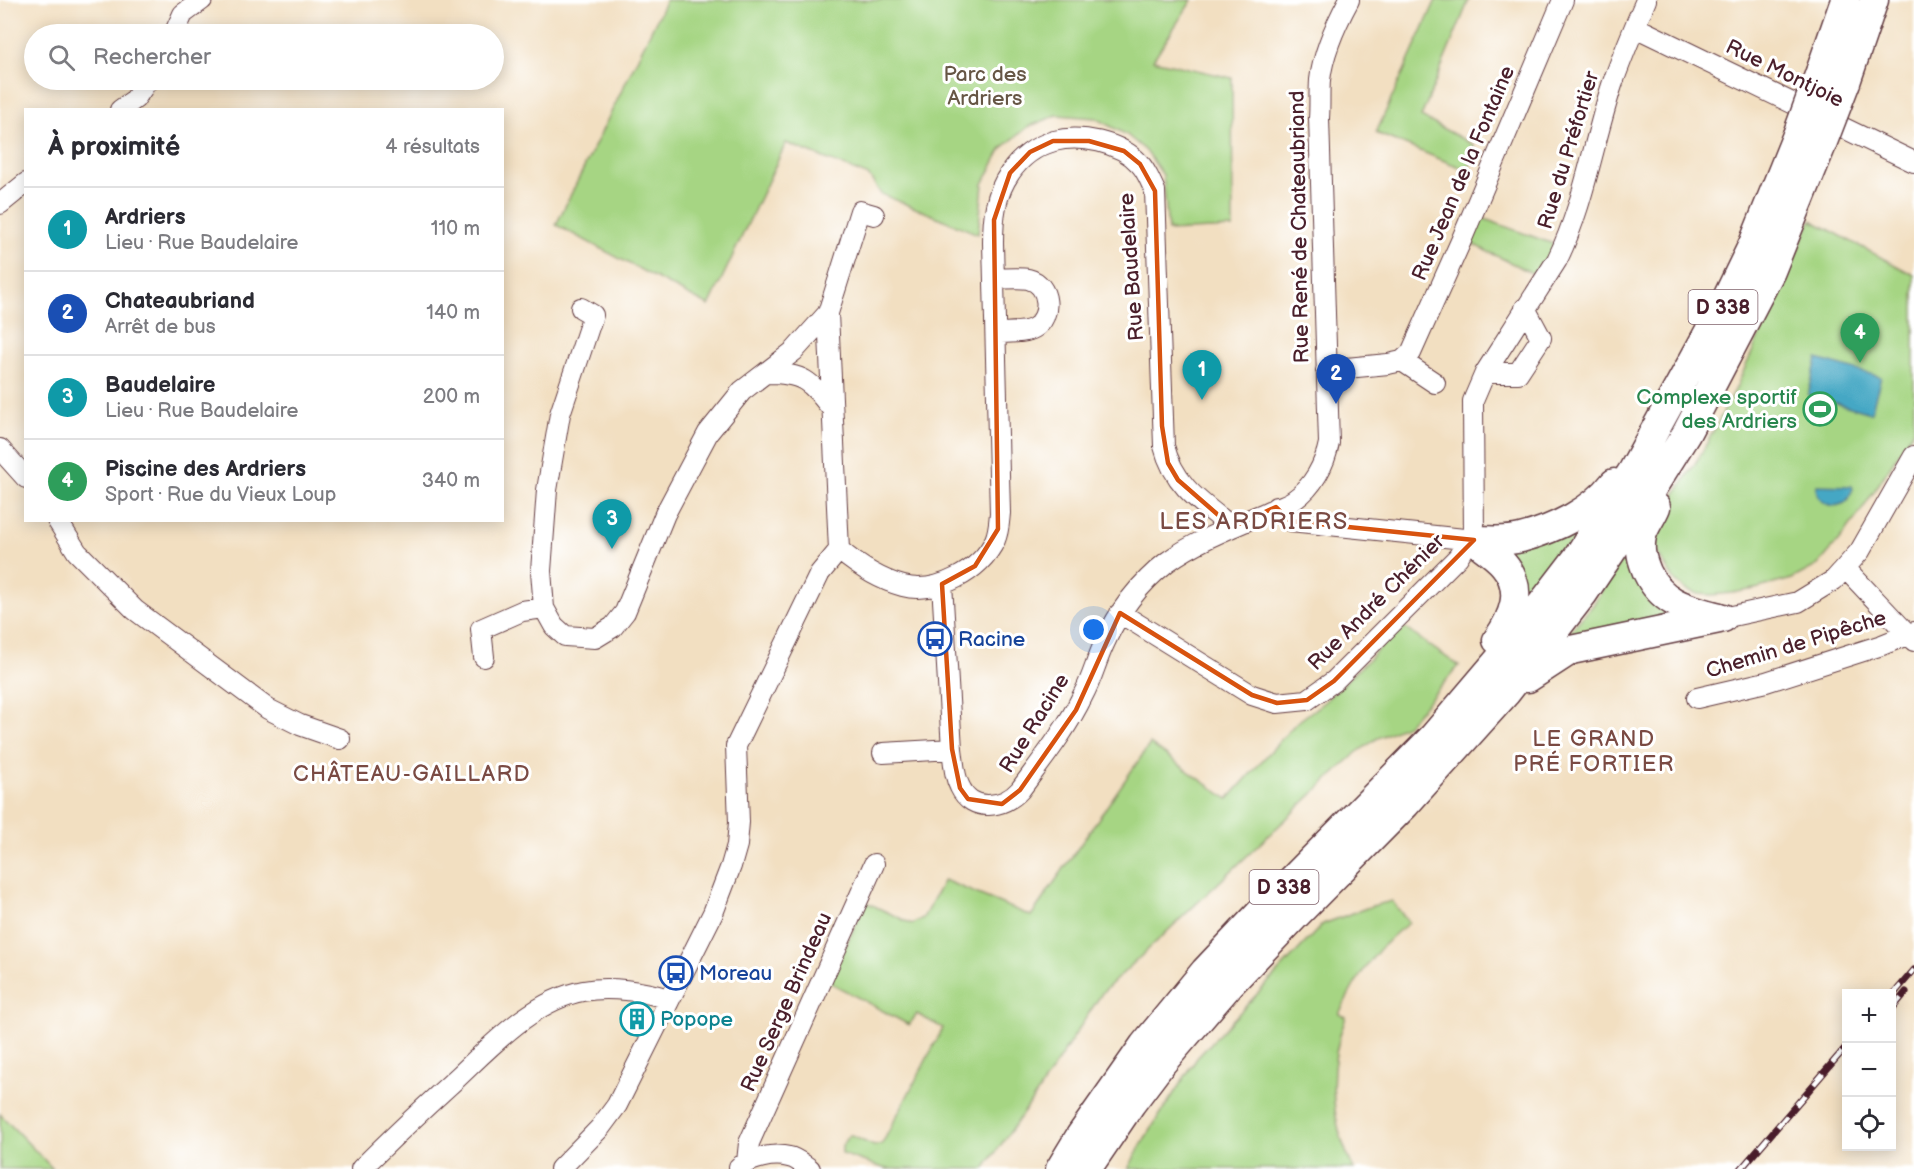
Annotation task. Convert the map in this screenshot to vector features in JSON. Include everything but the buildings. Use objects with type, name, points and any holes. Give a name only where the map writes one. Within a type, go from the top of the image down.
[{"type":"highway","name":"D 338","points":[[1833,77],[1845,0]]},
{"type":"highway","name":"D 338","points":[[1087,1169],[1156,1071],[1230,984],[1406,804],[1506,693],[1583,594],[1686,434],[1771,271],[1809,141],[1833,77],[1874,0]]},
{"type":"highway","name":"D 338","points":[[1060,1169],[1086,1127],[1144,1045],[1205,971],[1433,737],[1501,657],[1577,558],[1633,470],[1723,306],[1776,190],[1809,141]]},
{"type":"highway","points":[[1474,540],[1519,539],[1558,526],[1583,510],[1605,494],[1661,419]]},
{"type":"highway","name":"D 338","points":[[1686,434],[1652,516],[1642,534],[1640,554],[1652,582],[1662,595],[1678,605],[1723,618]]},
{"type":"highway","points":[[1433,737],[1442,705],[1497,640],[1509,623],[1514,609],[1513,580],[1504,565],[1474,540]]},
{"type":"highway","name":"D 338","points":[[1506,693],[1571,650],[1723,618]]},
{"type":"street","points":[[178,24],[183,14],[202,0]]},
{"type":"street","name":"Rue René de Chateaubriand","points":[[1276,507],[1294,501],[1300,495],[1326,459],[1329,443],[1319,118],[1320,80],[1333,34],[1348,0]]},
{"type":"street","name":"Rue Jean de la Fontaine","points":[[1402,361],[1411,353],[1461,241],[1563,0]]},
{"type":"street","name":"Rue du Préfortier","points":[[1474,540],[1473,401],[1485,373],[1564,247],[1581,197],[1612,86],[1646,0]]},
{"type":"street","name":"Rue Montjoie","points":[[1635,27],[1914,162]]},
{"type":"street","points":[[123,108],[135,99],[141,90]]},
{"type":"street","name":"Rue Baudelaire","points":[[839,550],[883,579],[904,586],[926,588],[942,584],[975,566],[990,548],[998,529],[1000,513],[993,227],[996,203],[1010,173],[1030,152],[1053,141],[1078,139],[1106,144],[1124,151],[1140,164],[1155,191],[1164,446],[1168,462],[1178,480],[1232,527]]},
{"type":"street","points":[[0,204],[24,185]]},
{"type":"street","points":[[560,1169],[600,1128],[617,1105],[713,913],[734,856],[740,822],[736,746],[820,573],[839,550],[828,313],[860,211],[873,215]]},
{"type":"street","points":[[994,279],[1028,279],[1039,284],[1046,294],[1047,301],[1042,322],[1035,327],[1026,331],[996,333]]},
{"type":"street","points":[[581,308],[593,315],[560,414],[547,490],[541,571],[544,608],[554,626],[566,636],[596,638],[613,627],[625,612],[665,514],[708,432],[742,391],[794,351],[828,313]]},
{"type":"street","points":[[1485,373],[1518,373],[1541,338],[1525,308]]},
{"type":"street","points":[[1326,370],[1402,361],[1435,383]]},
{"type":"street","points":[[766,374],[787,373],[812,384],[832,409]]},
{"type":"street","points":[[0,449],[24,476]]},
{"type":"street","points":[[1723,618],[1798,602],[1834,580],[1860,551],[1914,456]]},
{"type":"street","points":[[1276,507],[1290,521],[1474,540]]},
{"type":"street","name":"Rue Racine","points":[[942,584],[952,749],[960,788],[968,799],[981,804],[1002,804],[1012,799],[1020,790],[1076,710],[1104,644],[1120,613],[1138,589],[1167,562],[1232,527],[1276,507]]},
{"type":"street","points":[[58,522],[77,552],[135,610],[268,709],[300,725],[340,739]]},
{"type":"street","name":"Rue André Chénier","points":[[1120,613],[1252,695],[1277,703],[1308,700],[1334,681],[1474,540]]},
{"type":"street","points":[[1846,569],[1912,636]]},
{"type":"street","points":[[484,657],[482,629],[522,611],[544,608]]},
{"type":"street","name":"Chemin de Pipêche","points":[[1697,698],[1766,682],[1912,636]]},
{"type":"street","points":[[883,753],[952,749]]},
{"type":"street","name":"Rue Serge Brindeau","points":[[742,1165],[749,1143],[874,864]]},
{"type":"street","points":[[361,1169],[511,1027],[555,1000],[584,991],[610,990],[655,995],[669,999]]},
{"type":"street","points":[[742,1165],[774,1156],[791,1157],[810,1169]]},
{"type":"highlighted area","points":[[1053,141],[1089,141],[1124,151],[1140,164],[1155,191],[1162,426],[1168,463],[1178,480],[1232,527],[1276,507],[1290,521],[1474,540],[1334,681],[1307,700],[1277,703],[1252,695],[1120,613],[1076,710],[1020,790],[1002,804],[968,799],[960,788],[952,749],[942,584],[975,566],[998,529],[994,220],[1010,173],[1030,152]]},
{"type":"green space","name":"Parc des Ardriers","points":[[666,0],[1192,0],[1153,60],[1232,78],[1233,228],[1168,231],[1163,175],[1146,151],[1127,135],[1095,118],[1057,115],[1028,127],[1002,148],[983,184],[978,234],[881,194],[869,176],[786,143],[709,306],[556,225]]},
{"type":"green space","points":[[1436,0],[1469,0],[1421,117],[1474,145],[1469,171],[1376,133]]},
{"type":"green space","points":[[1482,218],[1556,245],[1536,275],[1470,243]]},
{"type":"green space","name":"Complexe sportif des Ardriers","points":[[1811,220],[1914,275],[1914,430],[1862,510],[1818,565],[1792,579],[1755,589],[1711,595],[1698,594],[1687,590],[1675,581],[1656,551],[1656,535],[1660,518],[1701,454],[1736,388]]},
{"type":"green space","points":[[1592,515],[1521,618],[1497,548]]},
{"type":"green space","points":[[1629,545],[1691,618],[1549,655],[1593,605]]},
{"type":"green space","points":[[1400,625],[1459,666],[1407,725],[1378,738],[1356,753],[1102,993],[1036,1095],[984,1169],[886,1169],[842,1154],[842,1146],[850,1135],[874,1146],[882,1144],[943,1028],[917,1014],[909,1025],[829,982],[866,902],[912,924],[923,918],[944,880],[1031,916],[1150,744],[1228,799],[1295,724],[1324,702],[1369,659]]},
{"type":"green space","points":[[1392,901],[1409,923],[1377,952],[1352,989],[1339,1014],[1346,1017],[1336,1055],[1335,1113],[1354,1169],[1128,1169],[1145,1138],[1197,1058],[1323,924]]},
{"type":"green space","points":[[0,1114],[53,1169],[0,1169]]},
{"type":"water","points":[[1817,359],[1881,377],[1871,413],[1808,395]]},
{"type":"water","points":[[1816,485],[1852,486],[1853,489],[1846,502],[1835,506],[1822,500]]},
{"type":"railway","points":[[1896,991],[1914,970]]},
{"type":"railway","points":[[1896,1004],[1906,992]]},
{"type":"railway","points":[[1741,1169],[1842,1052]]},
{"type":"place","name":"Piscine des Ardriers","points":[[1860,363]]},
{"type":"place","name":"Ardriers","points":[[1202,400]]},
{"type":"place","name":"Chateaubriand","points":[[1336,404]]},
{"type":"place","name":"Complexe sportif des Ardriers","points":[[1820,409]]},
{"type":"place","name":"Baudelaire","points":[[612,549]]},
{"type":"place","name":"Racine","points":[[935,639]]},
{"type":"place","name":"Moreau","points":[[676,973]]},
{"type":"place","name":"Popope","points":[[637,1019]]},
{"type":"district","name":"LES ARDRIERS","points":[[1254,521]]},
{"type":"district","name":"LE GRAND PRÉ FORTIER","points":[[1594,750]]},
{"type":"district","name":"CHÂTEAU-GAILLARD","points":[[412,773]]}]
